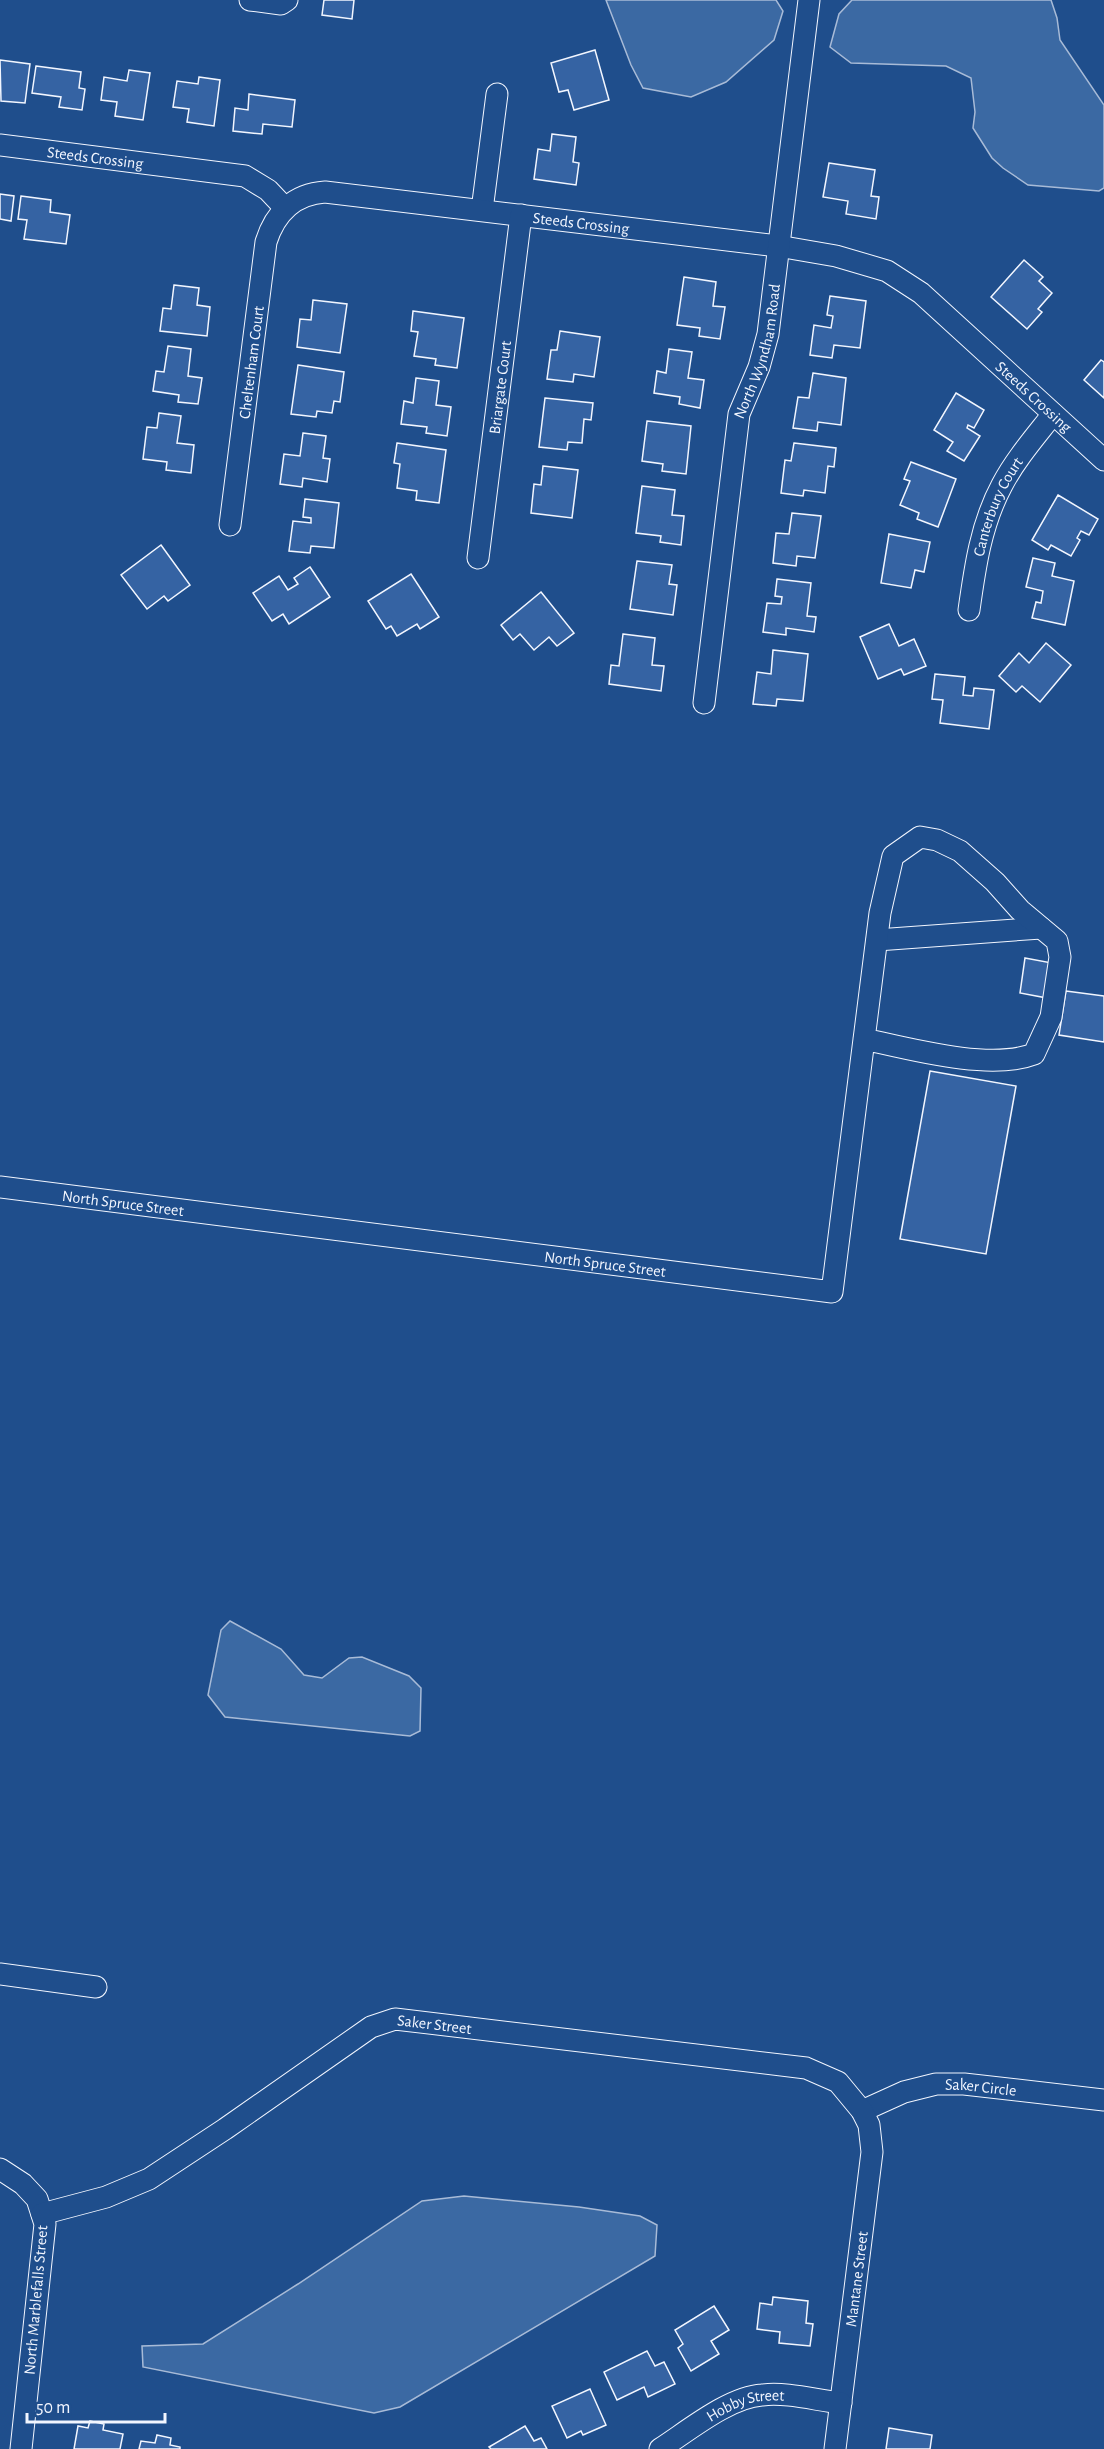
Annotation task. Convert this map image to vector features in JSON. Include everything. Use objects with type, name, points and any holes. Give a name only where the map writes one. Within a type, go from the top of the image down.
[{"type":"street","points":[[250,0],[281,4],[286,0]]},
{"type":"street","name":"North Wyndham Road","points":[[704,703],[739,414],[764,354],[809,0]]},
{"type":"street","points":[[482,210],[497,94]]},
{"type":"street","name":"Steeds Crossing","points":[[0,145],[245,176],[268,190],[285,208],[298,198],[312,193],[325,192],[778,246],[854,259],[904,280],[946,315],[1104,460]]},
{"type":"street","name":"Cheltenham Court","points":[[230,525],[262,263],[271,225],[285,208]]},
{"type":"street","name":"Briargate Court","points":[[478,558],[521,215]]},
{"type":"street","name":"Canterbury Court","points":[[969,610],[976,562],[991,507],[1012,467],[1053,414]]},
{"type":"street","name":"North Spruce Street","points":[[0,1187],[832,1292],[880,913],[893,856],[920,837],[937,840],[960,851],[1041,928]]},
{"type":"street","points":[[864,1040],[978,1060],[1019,1060],[1034,1054],[1051,1017],[1060,957],[1057,941],[1041,928],[877,940]]},
{"type":"street","points":[[0,1974],[96,1987]]},
{"type":"street","name":"Saker Street","points":[[42,2214],[106,2197],[149,2179],[225,2129],[370,2027],[395,2019],[806,2068],[838,2082],[862,2111]]},
{"type":"street","name":"Saker Circle","points":[[862,2111],[904,2092],[936,2084],[964,2084],[1104,2100]]},
{"type":"street","name":"Mantane Street","points":[[835,2449],[872,2152],[869,2125],[862,2111]]},
{"type":"street","name":"North Marblefalls Street","points":[[0,2169],[23,2184],[38,2199],[45,2224],[21,2449]]},
{"type":"street","name":"Hobby Street","points":[[660,2449],[719,2412],[753,2396],[773,2394],[841,2403]]},
{"type":"water","points":[[606,0],[776,0],[783,11],[774,40],[726,82],[691,97],[643,88],[631,65]]},
{"type":"water","points":[[852,0],[1051,0],[1057,18],[1060,40],[1104,105],[1104,188],[1099,191],[1028,185],[1003,168],[992,158],[973,128],[975,112],[971,78],[946,66],[851,63],[830,47],[839,14]]},
{"type":"water","points":[[230,1621],[281,1649],[304,1675],[322,1678],[349,1658],[362,1657],[409,1676],[421,1688],[420,1731],[410,1736],[225,1717],[208,1695],[221,1630]]},
{"type":"water","points":[[464,2196],[579,2207],[640,2216],[657,2225],[655,2256],[400,2407],[374,2413],[143,2367],[142,2346],[203,2344],[422,2201]]},
{"type":"building","points":[[324,0],[354,0],[352,19],[322,15]]},
{"type":"building","points":[[595,50],[609,100],[574,110],[568,90],[559,92],[551,63]]},
{"type":"building","points":[[0,60],[30,64],[25,103],[1,101]]},
{"type":"building","points":[[36,66],[81,72],[79,88],[85,89],[82,110],[59,107],[61,97],[32,93]]},
{"type":"building","points":[[129,70],[150,73],[143,120],[115,116],[117,102],[101,100],[104,77],[127,81]]},
{"type":"building","points":[[199,77],[220,80],[214,126],[187,122],[189,109],[173,107],[177,81],[198,84]]},
{"type":"building","points":[[249,94],[295,100],[292,127],[263,124],[262,134],[233,131],[235,108],[248,110]]},
{"type":"building","points":[[552,134],[576,137],[573,162],[579,163],[576,185],[534,179],[538,149],[550,151]]},
{"type":"building","points":[[829,163],[875,170],[871,196],[879,197],[876,219],[846,214],[848,201],[823,197]]},
{"type":"building","points":[[0,194],[14,196],[11,221],[0,219]]},
{"type":"building","points":[[21,196],[51,200],[50,212],[70,215],[66,244],[24,239],[27,220],[18,219]]},
{"type":"building","points":[[1024,260],[1043,277],[1039,281],[1052,293],[1038,309],[1042,312],[1027,329],[991,297]]},
{"type":"building","points":[[684,277],[716,282],[713,306],[725,307],[720,339],[699,336],[700,328],[677,325]]},
{"type":"building","points":[[174,285],[199,288],[197,305],[210,307],[207,336],[160,331],[163,308],[171,309]]},
{"type":"building","points":[[830,296],[866,301],[860,348],[834,345],[832,358],[810,355],[814,325],[831,328],[833,316],[827,315]]},
{"type":"building","points":[[313,300],[347,304],[340,353],[297,347],[300,319],[311,320]]},
{"type":"building","points":[[413,311],[464,318],[457,368],[435,365],[436,359],[414,356],[418,332],[411,331]]},
{"type":"building","points":[[560,331],[600,337],[594,377],[574,374],[573,382],[547,379],[551,350],[557,350]]},
{"type":"building","points":[[168,346],[191,349],[188,376],[202,378],[198,404],[178,402],[179,395],[153,391],[156,371],[164,372]]},
{"type":"building","points":[[669,349],[692,352],[688,378],[704,380],[700,408],[679,404],[680,397],[654,393],[657,371],[666,373]]},
{"type":"building","points":[[1101,360],[1104,362],[1104,398],[1084,380]]},
{"type":"building","points":[[298,365],[344,372],[340,402],[334,401],[332,413],[317,411],[316,417],[291,414]]},
{"type":"building","points":[[813,373],[846,378],[841,425],[818,422],[817,431],[793,428],[798,397],[809,398]]},
{"type":"building","points":[[416,378],[439,381],[436,405],[451,407],[447,436],[426,433],[427,427],[401,424],[404,401],[413,403]]},
{"type":"building","points":[[956,393],[984,410],[974,428],[968,425],[967,428],[980,436],[964,461],[947,451],[953,442],[934,430]]},
{"type":"building","points":[[545,398],[593,403],[591,420],[584,419],[582,443],[568,442],[567,450],[539,447]]},
{"type":"building","points":[[159,413],[181,416],[177,443],[194,445],[191,473],[166,470],[167,462],[143,459],[147,427],[157,428]]},
{"type":"building","points":[[647,421],[691,426],[686,474],[662,471],[663,464],[642,461]]},
{"type":"building","points":[[303,433],[326,436],[323,458],[330,459],[327,482],[303,478],[302,487],[280,484],[284,454],[300,456]]},
{"type":"building","points":[[397,443],[446,450],[439,503],[416,500],[417,491],[397,488],[400,464],[394,463]]},
{"type":"building","points":[[794,443],[836,448],[834,467],[828,466],[825,493],[804,490],[803,496],[781,493],[785,460],[791,461]]},
{"type":"building","points":[[911,462],[956,479],[938,527],[917,519],[919,513],[900,505],[910,481],[904,479]]},
{"type":"building","points":[[543,466],[578,470],[572,518],[531,513],[534,484],[541,485]]},
{"type":"building","points":[[642,486],[675,490],[672,515],[684,516],[681,545],[660,542],[661,536],[636,533]]},
{"type":"building","points":[[1058,495],[1098,519],[1089,535],[1081,531],[1077,538],[1080,540],[1071,556],[1051,545],[1048,550],[1032,540]]},
{"type":"building","points":[[305,499],[339,503],[334,548],[311,546],[310,553],[289,551],[293,521],[311,523],[311,518],[303,517]]},
{"type":"building","points":[[792,513],[821,516],[815,558],[797,556],[796,566],[773,563],[776,533],[789,534]]},
{"type":"building","points":[[889,534],[930,542],[924,572],[915,570],[911,588],[881,583]]},
{"type":"building","points":[[161,545],[190,585],[168,601],[164,596],[147,609],[121,575]]},
{"type":"building","points":[[1033,558],[1055,563],[1052,576],[1074,581],[1065,625],[1032,618],[1036,602],[1041,603],[1043,591],[1026,587]]},
{"type":"building","points":[[637,561],[672,565],[669,584],[677,585],[673,615],[630,609]]},
{"type":"building","points":[[310,567],[330,597],[289,624],[283,614],[272,621],[253,593],[279,576],[288,590],[298,584],[294,578]]},
{"type":"building","points":[[411,574],[439,617],[420,629],[417,624],[397,636],[391,626],[386,629],[368,601]]},
{"type":"building","points":[[777,579],[811,583],[807,616],[816,617],[814,632],[786,628],[786,635],[763,632],[767,603],[781,604],[782,597],[775,596]]},
{"type":"building","points":[[541,592],[574,633],[557,646],[549,637],[534,650],[520,634],[513,640],[501,625]]},
{"type":"building","points":[[889,624],[899,646],[914,639],[926,666],[904,675],[901,669],[878,679],[860,637]]},
{"type":"building","points":[[623,634],[655,638],[652,665],[664,666],[661,691],[609,684],[611,665],[619,666]]},
{"type":"building","points":[[1046,643],[1071,665],[1040,702],[1022,686],[1016,692],[999,676],[1019,653],[1029,663]]},
{"type":"building","points":[[773,650],[808,654],[803,701],[777,699],[776,706],[753,704],[757,672],[771,674]]},
{"type":"building","points":[[935,674],[965,677],[963,695],[973,696],[974,688],[994,690],[989,729],[940,723],[943,700],[932,699]]},
{"type":"building","points":[[1025,958],[1052,963],[1047,998],[1020,993]]},
{"type":"building","points":[[1066,991],[1104,996],[1104,1042],[1059,1035]]},
{"type":"building","points":[[930,1071],[1016,1086],[986,1254],[900,1239]]},
{"type":"building","points":[[773,2297],[808,2301],[806,2323],[813,2324],[810,2346],[779,2343],[780,2332],[757,2329],[760,2303],[772,2305]]},
{"type":"building","points":[[714,2306],[729,2330],[711,2341],[719,2354],[691,2371],[678,2348],[683,2344],[675,2330]]},
{"type":"building","points":[[647,2351],[655,2366],[664,2362],[675,2384],[648,2397],[644,2387],[617,2400],[604,2372]]},
{"type":"building","points":[[590,2389],[606,2425],[583,2435],[581,2431],[567,2438],[552,2406]]},
{"type":"building","points":[[90,2421],[104,2424],[103,2430],[123,2434],[120,2449],[74,2449],[78,2426],[88,2428]]},
{"type":"building","points":[[525,2426],[534,2441],[541,2438],[547,2449],[491,2449],[489,2447]]},
{"type":"building","points":[[889,2428],[932,2435],[930,2449],[886,2449]]},
{"type":"building","points":[[157,2435],[171,2438],[170,2445],[180,2447],[180,2449],[139,2449],[141,2441],[155,2443]]}]
